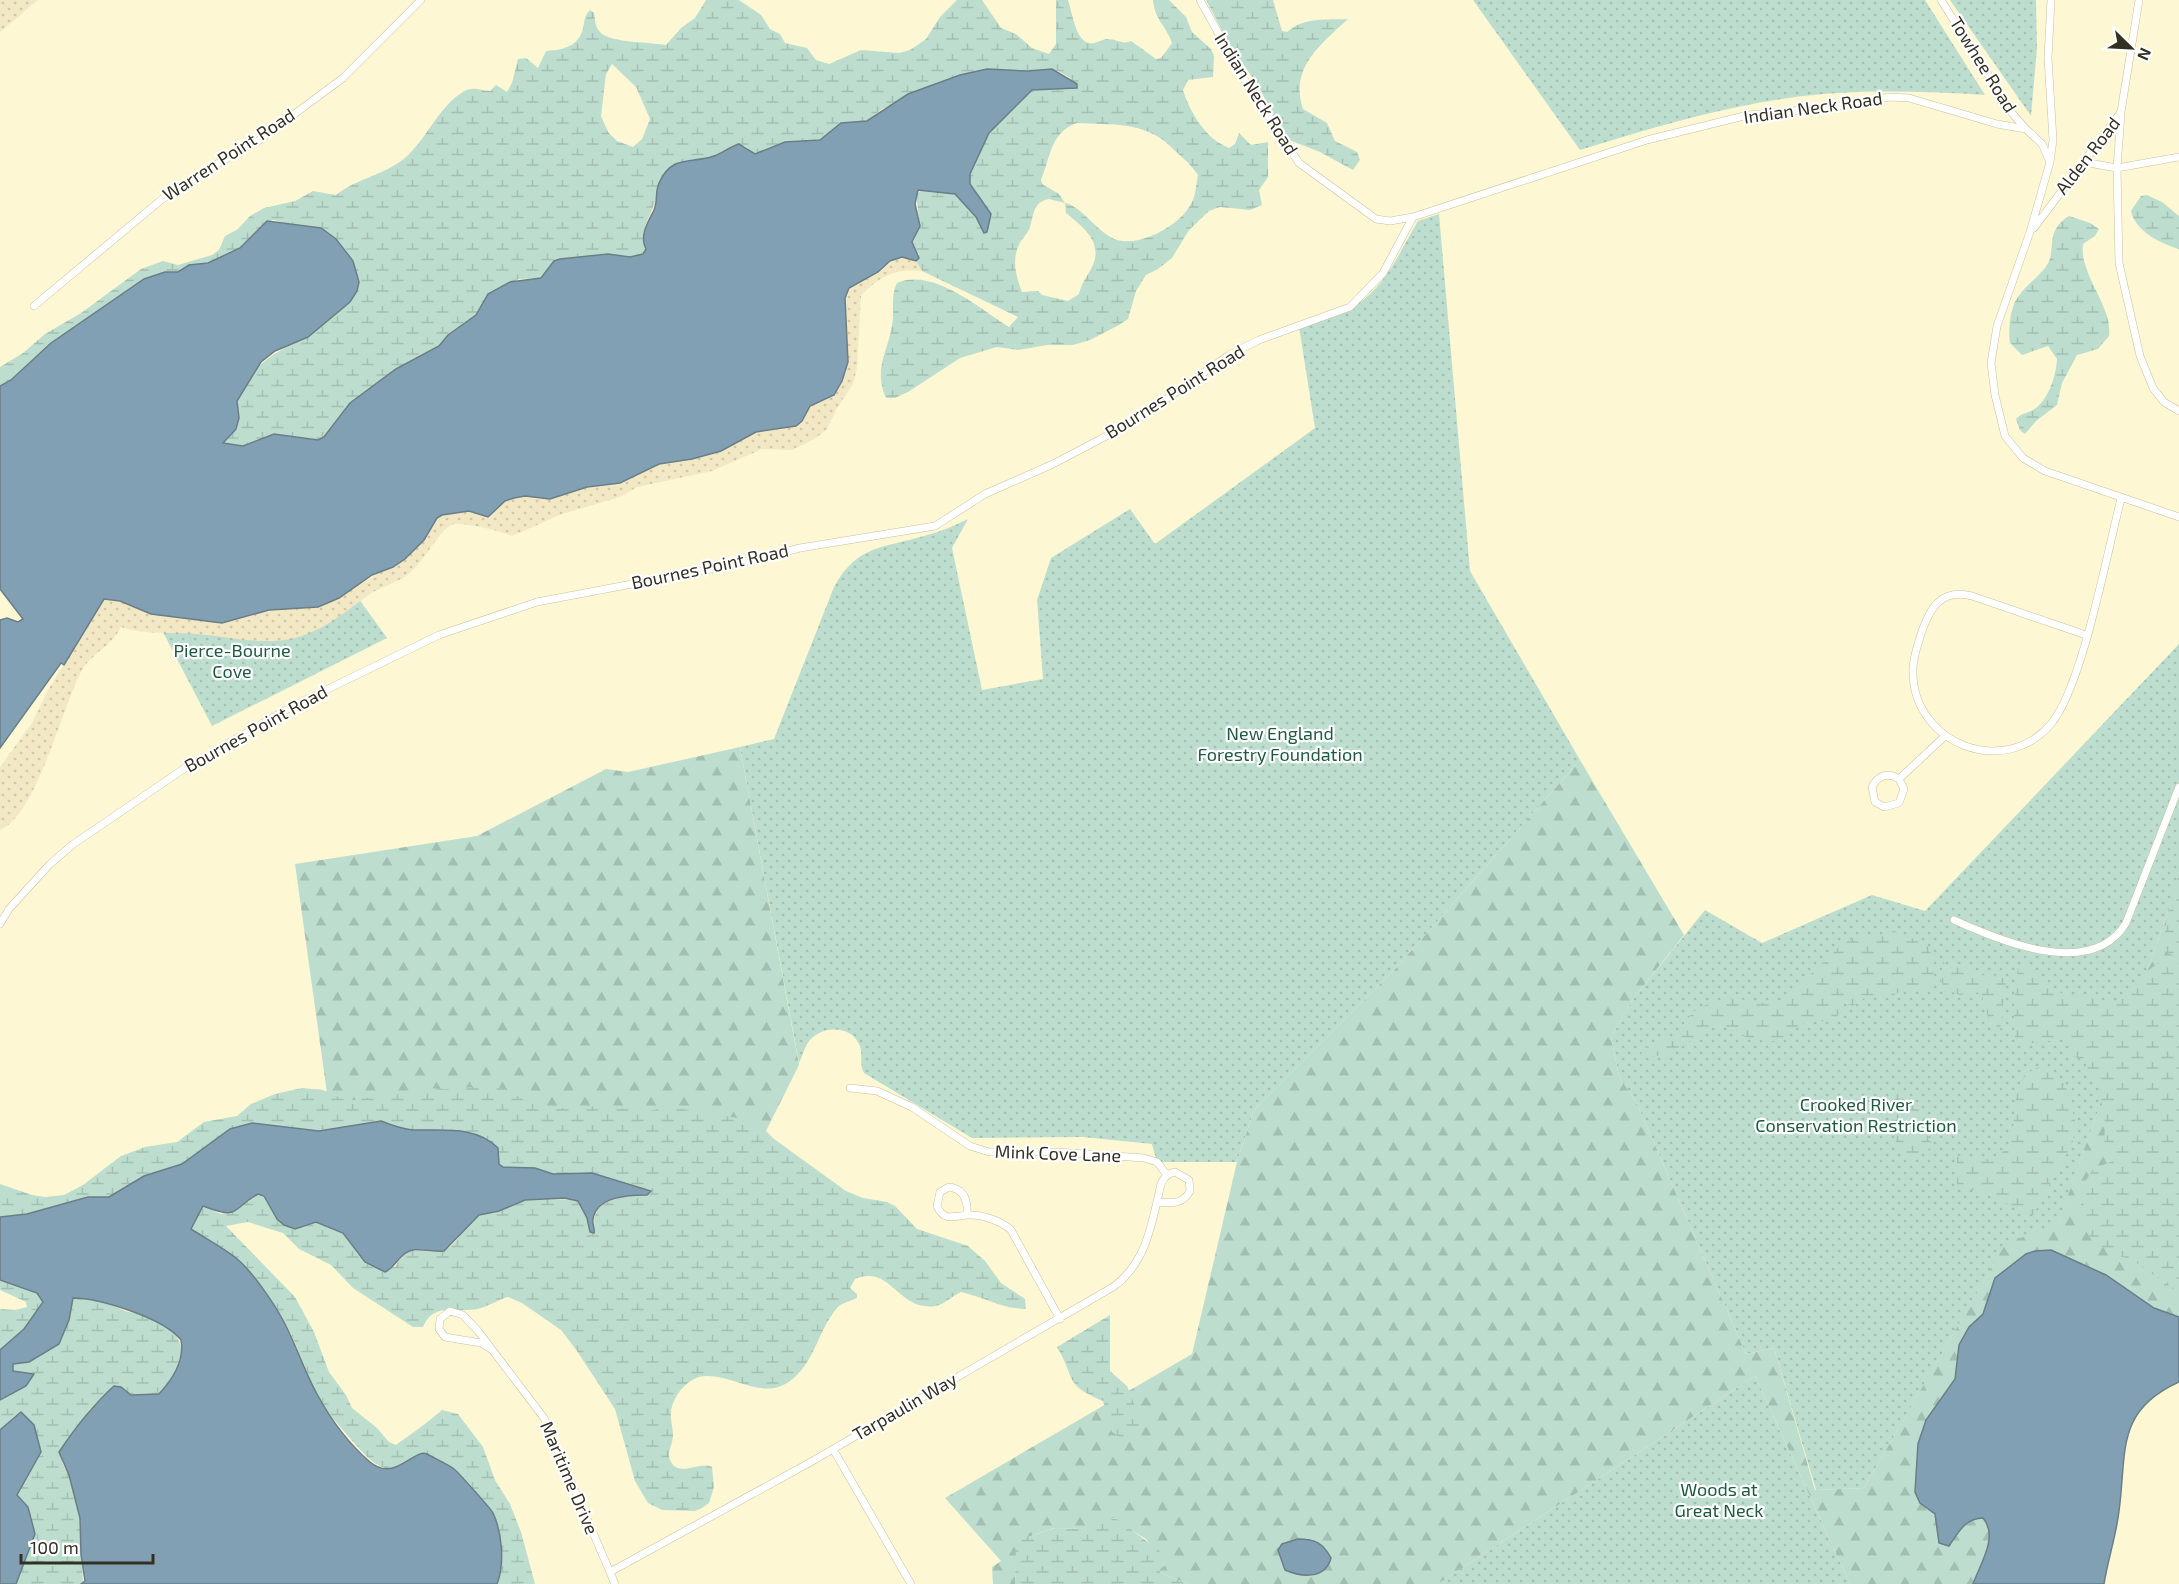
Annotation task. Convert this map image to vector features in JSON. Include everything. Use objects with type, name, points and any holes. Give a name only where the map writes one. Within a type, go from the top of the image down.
[{"type":"street","name":"Warren Point Road","points":[[34,306],[161,200],[201,173],[258,141],[343,78],[421,0]]},
{"type":"street","name":"Indian Neck Road","points":[[1200,0],[1248,87],[1299,162],[1376,219],[1390,221],[1413,217],[1647,140],[1748,115],[1834,106],[1890,97],[1909,98],[1997,124],[2026,129]]},
{"type":"street","name":"Towhee Road","points":[[1941,0],[2012,113],[2026,129]]},
{"type":"street","points":[[2051,0],[2048,58],[2053,140],[2050,162],[2030,233],[2005,298],[1991,363],[1995,395],[2005,436],[2019,454],[2037,467],[2121,499],[2179,517]]},
{"type":"street","name":"Alden Road","points":[[2030,233],[2121,112],[2139,0]]},
{"type":"street","points":[[2121,112],[2116,168],[2119,263],[2140,356],[2153,388],[2164,402],[2179,411]]},
{"type":"street","points":[[2026,129],[2042,144],[2050,162]]},
{"type":"street","points":[[2082,162],[2116,168],[2179,157]]},
{"type":"street","name":"Bournes Point Road","points":[[0,924],[9,909],[34,881],[72,845],[112,815],[185,768],[293,705],[439,635],[537,603],[727,566],[800,548],[935,526],[985,494],[1053,464],[1135,421],[1229,355],[1259,340],[1350,307],[1383,273],[1413,217]]},
{"type":"street","points":[[2086,634],[1962,593],[1943,597],[1932,608],[1927,618],[1912,671],[1916,692],[1923,710],[1944,737],[1969,749],[1988,752],[2020,746],[2038,736],[2059,711],[2086,634],[2121,499]]},
{"type":"street","points":[[1899,779],[1944,737]]},
{"type":"street","points":[[1889,775],[1899,779],[1904,789],[1899,803],[1889,807],[1875,802],[1872,787],[1879,778],[1889,775]]},
{"type":"street","points":[[1954,920],[1999,938],[2056,952],[2081,953],[2103,946],[2118,934],[2126,923],[2179,787]]},
{"type":"street","name":"Mink Cove Lane","points":[[850,1088],[877,1091],[912,1107],[970,1146],[989,1152],[1057,1152],[1144,1158],[1157,1162],[1167,1175]]},
{"type":"street","points":[[1157,1202],[1177,1203],[1187,1197],[1190,1191],[1191,1184],[1183,1174],[1175,1172],[1167,1175]]},
{"type":"street","name":"Tarpaulin Way","points":[[610,1572],[833,1449],[1107,1292],[1130,1272],[1145,1244],[1161,1184],[1167,1175]]},
{"type":"street","points":[[967,1214],[966,1199],[959,1190],[949,1187],[940,1192],[937,1206],[944,1215],[953,1218],[977,1216],[999,1222],[1011,1230],[1060,1319]]},
{"type":"street","name":"Maritime Drive","points":[[491,1349],[481,1343],[446,1337],[439,1329],[440,1319],[450,1311],[459,1312],[478,1331],[548,1424],[615,1584]]},
{"type":"street","points":[[833,1449],[911,1584]]},
{"type":"green space","points":[[706,0],[739,0],[761,15],[770,29],[780,34],[785,43],[807,48],[816,60],[829,64],[861,50],[899,53],[910,50],[926,39],[940,17],[957,0],[982,0],[1001,28],[1016,34],[1032,48],[1049,54],[1056,44],[1056,0],[1068,0],[1077,31],[1084,41],[1091,43],[1108,39],[1131,41],[1156,59],[1161,58],[1172,43],[1158,18],[1153,0],[1169,0],[1186,17],[1192,32],[1211,49],[1214,56],[1213,77],[1188,80],[1183,90],[1200,124],[1213,138],[1229,148],[1235,144],[1239,133],[1251,145],[1268,142],[1268,177],[1259,190],[1262,205],[1250,210],[1220,207],[1209,211],[1189,230],[1172,258],[1146,275],[1136,291],[1128,319],[1090,340],[1073,345],[1047,345],[1018,350],[997,347],[960,358],[908,392],[895,398],[886,398],[882,387],[881,369],[892,325],[897,283],[911,280],[941,285],[956,292],[1009,327],[1018,317],[922,271],[916,261],[919,254],[912,245],[920,226],[916,194],[924,189],[955,194],[976,217],[984,232],[991,214],[970,184],[969,174],[989,133],[1032,90],[1074,89],[1070,78],[1058,71],[987,69],[960,75],[941,83],[882,109],[867,121],[841,123],[820,140],[801,141],[755,154],[745,146],[706,158],[658,188],[643,235],[646,249],[643,254],[629,257],[608,254],[560,259],[554,261],[541,278],[519,279],[488,294],[476,315],[448,334],[439,346],[409,361],[350,403],[324,437],[318,440],[275,434],[243,446],[223,444],[238,426],[237,402],[248,378],[275,354],[308,337],[349,256],[336,239],[321,228],[308,229],[273,220],[264,224],[240,248],[208,263],[189,265],[178,272],[165,272],[129,289],[117,300],[51,343],[11,380],[0,386],[0,367],[23,353],[45,334],[81,313],[141,269],[163,261],[178,265],[212,255],[219,250],[225,236],[238,229],[250,216],[264,208],[295,201],[313,191],[336,195],[397,164],[420,142],[439,114],[454,98],[466,90],[490,91],[496,85],[507,92],[512,83],[518,59],[526,58],[538,68],[546,51],[564,48],[578,39],[590,10],[594,13],[598,30],[605,36],[666,45],[681,28],[695,18]],"holes":[[[612,64],[636,87],[650,119],[642,139],[633,147],[617,141],[608,132],[601,116],[606,74]],[[1077,123],[1126,126],[1148,132],[1169,145],[1198,175],[1193,199],[1180,218],[1160,232],[1138,240],[1117,240],[1110,237],[1077,209],[1065,203],[1059,194],[1042,184],[1041,180],[1057,138],[1068,127]],[[1049,199],[1065,203],[1066,213],[1087,232],[1094,244],[1094,263],[1079,294],[1068,301],[1042,295],[1038,291],[1022,292],[1016,274],[1015,261],[1017,249],[1029,229],[1035,209],[1040,203]]]},
{"type":"green space","points":[[1206,0],[1273,0],[1282,31],[1287,32],[1308,22],[1348,19],[1310,58],[1300,81],[1300,94],[1303,109],[1327,123],[1335,141],[1357,152],[1360,160],[1353,170],[1320,152],[1284,138],[1259,87],[1229,44]]},
{"type":"green space","points":[[1473,0],[1925,0],[1985,95],[1886,92],[1837,93],[1788,98],[1709,113],[1580,150]]},
{"type":"green space","points":[[1950,0],[2036,0],[2037,48],[2031,116]]},
{"type":"green space","points":[[2147,195],[2162,202],[2179,216],[2179,249],[2150,236],[2133,218],[2131,211],[2141,196]]},
{"type":"green space","name":"New England Forestry Foundation","points":[[1439,214],[1470,571],[1580,760],[1395,969],[1254,1110],[1237,1162],[1157,1162],[1152,1144],[1083,1137],[972,1138],[864,1073],[860,1046],[851,1034],[845,1031],[824,1031],[812,1038],[799,1063],[740,747],[774,739],[834,587],[843,573],[852,563],[872,550],[935,533],[968,519],[952,548],[982,690],[1043,679],[1037,600],[1051,558],[1130,509],[1155,544],[1315,428],[1299,327],[1345,310],[1369,295],[1393,265],[1418,221]]},
{"type":"green space","points":[[2069,216],[2090,223],[2099,229],[2095,236],[2083,244],[2083,256],[2106,313],[2109,336],[2098,349],[2077,355],[2062,383],[2057,405],[2036,421],[2025,434],[2020,430],[2016,419],[2033,410],[2043,401],[2053,381],[2057,359],[2048,346],[2022,355],[2010,343],[2011,313],[2021,293],[2047,265],[2056,228]]},
{"type":"green space","name":"Pierce-Bourne Cove","points":[[343,577],[387,638],[212,726],[152,611]]},
{"type":"green space","name":"Crooked River Conservation Restriction","points":[[2179,644],[2179,880],[2058,1225],[2005,1245],[1864,1488],[1816,1490],[1774,1348],[1746,1354],[1637,1104],[1619,1076],[1611,1037],[1633,999],[1705,910],[1762,943],[1872,895],[1925,911]]},
{"type":"green space","points":[[740,747],[799,1065],[731,1201],[332,1129],[295,864],[477,836],[606,769],[628,772]]},
{"type":"green space","points":[[1580,760],[1684,935],[1633,999],[1611,1037],[1619,1076],[1637,1104],[1746,1354],[1774,1348],[1815,1490],[1864,1488],[2005,1244],[2058,1224],[2179,880],[2179,1323],[2006,1584],[1850,1584],[1755,1376],[1438,1584],[1189,1584],[1160,1573],[1160,1569],[1165,1565],[1146,1539],[1113,1518],[1081,1529],[1054,1528],[1017,1541],[1015,1584],[993,1584],[992,1567],[1001,1561],[945,1498],[1192,1354],[1237,1162],[1254,1110],[1395,969]]},
{"type":"green space","points":[[2179,875],[2179,958],[2165,952],[2164,944],[2168,913]]},
{"type":"green space","points":[[1894,931],[1927,944],[1934,962],[1934,987],[1901,991],[1890,997],[1866,997],[1853,1006],[1844,1003],[1840,1012],[1832,1020],[1801,1024],[1782,1042],[1747,1039],[1738,1030],[1716,1024],[1672,1053],[1646,1058],[1641,1054],[1646,1046],[1674,1037],[1693,1012],[1703,1006],[1732,998],[1770,1004],[1786,998],[1840,946],[1858,935],[1879,936]]},
{"type":"green space","points":[[2162,960],[2179,964],[2179,1293],[2135,1262],[2110,1252],[2091,1239],[2080,1218],[2082,1187],[2093,1169],[2113,1161],[2104,1148],[2105,1123],[2099,1089],[2083,1059],[2074,1057],[2064,1039],[2016,1045],[2014,1026],[2018,968],[2026,966],[2035,972],[2045,985],[2061,993],[2112,1002],[2126,998],[2145,973]]},
{"type":"green space","points":[[1943,961],[1948,968],[1960,964],[1976,975],[2004,976],[2006,980],[2000,1032],[1989,1019],[1981,992],[1960,995],[1945,989],[1941,981]]},
{"type":"green space","points":[[2039,1067],[2065,1083],[2075,1121],[2073,1142],[2033,1215],[1983,1193],[1957,1186],[1957,1157],[1985,1160],[2002,1152],[2010,1142],[2019,1087],[2026,1075]]},
{"type":"green space","points":[[492,1086],[505,1089],[529,1103],[569,1109],[604,1105],[643,1112],[670,1107],[744,1119],[761,1126],[774,1139],[846,1191],[863,1198],[887,1202],[895,1206],[917,1229],[968,1246],[985,1261],[1001,1283],[1025,1299],[1026,1309],[1001,1305],[961,1292],[939,1305],[923,1306],[912,1302],[878,1278],[868,1276],[855,1279],[850,1288],[857,1294],[857,1298],[837,1308],[825,1326],[811,1356],[790,1381],[770,1389],[706,1376],[694,1379],[678,1393],[671,1412],[673,1439],[670,1461],[677,1468],[682,1469],[712,1467],[714,1487],[709,1503],[702,1508],[695,1511],[662,1510],[648,1503],[635,1481],[615,1409],[577,1351],[561,1330],[522,1303],[508,1297],[477,1309],[439,1311],[428,1319],[423,1327],[413,1327],[353,1288],[331,1265],[299,1249],[283,1233],[248,1222],[226,1226],[295,1297],[314,1332],[329,1372],[346,1395],[352,1408],[377,1428],[389,1442],[396,1445],[442,1410],[458,1414],[483,1447],[495,1480],[510,1504],[521,1532],[535,1584],[497,1584],[500,1575],[485,1502],[448,1466],[434,1461],[429,1456],[417,1454],[397,1468],[388,1468],[379,1466],[363,1453],[323,1404],[287,1326],[263,1291],[230,1256],[191,1229],[203,1206],[221,1214],[248,1202],[258,1194],[264,1196],[277,1219],[303,1227],[317,1222],[343,1233],[365,1262],[395,1267],[408,1252],[443,1251],[450,1247],[474,1219],[519,1202],[541,1199],[578,1201],[587,1218],[590,1232],[595,1230],[594,1220],[602,1205],[619,1198],[651,1193],[592,1173],[553,1174],[535,1168],[503,1167],[499,1164],[498,1148],[474,1134],[450,1129],[413,1130],[381,1121],[318,1131],[252,1123],[230,1129],[182,1164],[144,1176],[109,1197],[88,1197],[27,1214],[0,1217],[0,1184],[32,1195],[45,1197],[64,1195],[83,1185],[121,1156],[145,1147],[177,1142],[204,1122],[237,1116],[251,1104],[275,1094],[302,1088],[323,1090],[348,1101],[391,1094],[411,1095],[425,1088]]},
{"type":"green space","points":[[1905,1093],[1916,1102],[1932,1144],[1929,1149],[1907,1158],[1898,1145],[1891,1118],[1893,1100],[1897,1094]]},
{"type":"green space","points":[[0,1280],[38,1293],[43,1302],[24,1329],[0,1350],[0,1309],[15,1310],[27,1307],[26,1302],[0,1290]]},
{"type":"green space","points":[[76,1297],[110,1304],[162,1323],[179,1340],[180,1360],[169,1383],[159,1394],[131,1395],[121,1387],[103,1396],[89,1410],[82,1424],[68,1439],[62,1463],[69,1475],[80,1518],[83,1584],[16,1584],[35,1534],[24,1502],[18,1500],[17,1495],[41,1452],[34,1425],[13,1417],[9,1424],[0,1430],[0,1400],[26,1386],[30,1373],[13,1371],[13,1363],[29,1362],[59,1344],[69,1320],[71,1301]]},
{"type":"green space","points":[[1110,1315],[1110,1371],[1127,1386],[1142,1424],[1141,1431],[1122,1439],[1112,1432],[1103,1401],[1082,1390],[1072,1380],[1057,1347]]},
{"type":"green space","name":"Woods at Great Neck","points":[[1755,1376],[1850,1584],[1438,1584]]},
{"type":"green space","points":[[1108,1517],[1119,1520],[1166,1556],[1167,1562],[1160,1569],[1160,1573],[1189,1584],[1015,1584],[1016,1541],[1055,1528],[1081,1529]]},
{"type":"sand","points":[[0,0],[38,0],[0,32]]},
{"type":"sand","points":[[902,257],[916,261],[922,271],[903,271],[888,275],[861,295],[857,368],[853,384],[837,408],[827,429],[816,438],[792,450],[762,449],[712,471],[637,487],[620,497],[562,514],[512,536],[472,525],[451,525],[406,576],[373,592],[315,631],[288,640],[254,641],[197,634],[148,632],[121,627],[112,640],[90,659],[82,670],[26,804],[13,820],[0,830],[0,767],[32,723],[48,690],[104,599],[120,601],[151,614],[222,623],[269,610],[318,607],[405,559],[424,540],[437,518],[442,515],[469,511],[488,517],[505,501],[514,498],[525,495],[550,499],[587,487],[620,483],[659,464],[692,459],[721,451],[756,432],[786,429],[802,421],[810,406],[831,392],[843,376],[847,360],[844,299],[851,287]]},
{"type":"water","points":[[987,69],[1028,71],[1052,69],[1077,84],[1077,88],[1032,90],[989,133],[970,174],[970,184],[991,214],[987,232],[984,233],[976,217],[955,194],[918,190],[915,204],[920,226],[912,242],[919,258],[916,261],[902,257],[890,261],[878,272],[849,288],[845,298],[848,362],[842,381],[834,395],[810,406],[802,421],[796,426],[756,432],[721,451],[692,459],[659,464],[620,483],[587,487],[550,499],[525,496],[514,498],[505,501],[488,517],[469,511],[442,515],[437,518],[424,540],[405,559],[393,567],[372,575],[339,598],[318,607],[269,610],[222,623],[151,614],[120,601],[104,599],[64,665],[61,663],[0,748],[0,620],[7,618],[18,622],[23,619],[0,589],[0,386],[11,380],[51,343],[144,279],[165,272],[178,272],[189,265],[208,263],[240,248],[267,221],[321,228],[336,239],[353,261],[359,282],[357,291],[350,302],[308,337],[275,351],[261,362],[237,401],[239,418],[236,429],[223,443],[243,446],[274,434],[318,440],[324,437],[350,403],[396,369],[439,346],[448,335],[476,315],[488,294],[510,282],[541,278],[554,261],[560,259],[608,254],[630,257],[643,254],[646,249],[644,234],[655,207],[659,183],[664,174],[676,164],[714,156],[739,144],[755,154],[785,142],[820,140],[841,123],[867,121],[908,94],[960,75]]},
{"type":"water","points":[[381,1121],[409,1129],[468,1132],[479,1136],[498,1148],[499,1164],[503,1167],[535,1168],[553,1174],[592,1173],[651,1191],[647,1195],[607,1201],[596,1211],[593,1219],[594,1233],[590,1232],[587,1218],[578,1201],[564,1198],[525,1200],[499,1211],[479,1215],[444,1251],[412,1250],[385,1272],[365,1262],[343,1233],[316,1222],[295,1229],[284,1225],[277,1219],[264,1196],[258,1194],[229,1213],[203,1206],[191,1229],[236,1258],[262,1287],[283,1320],[322,1403],[362,1455],[379,1467],[388,1469],[403,1464],[422,1453],[427,1454],[454,1469],[481,1498],[493,1513],[500,1539],[502,1558],[497,1584],[81,1584],[85,1581],[81,1554],[80,1518],[69,1475],[59,1452],[85,1417],[114,1386],[121,1387],[131,1395],[159,1394],[177,1369],[182,1348],[181,1340],[161,1324],[146,1317],[114,1305],[73,1298],[69,1320],[59,1344],[29,1362],[13,1364],[13,1371],[34,1374],[26,1386],[0,1400],[0,1350],[24,1329],[43,1302],[37,1293],[0,1280],[0,1217],[27,1214],[88,1197],[109,1197],[144,1176],[182,1164],[230,1129],[252,1123],[319,1131]]},
{"type":"water","points":[[2051,1250],[2106,1275],[2154,1308],[2179,1317],[2179,1382],[2158,1393],[2144,1406],[2134,1420],[2128,1435],[2118,1520],[2104,1584],[1973,1584],[1987,1551],[1989,1534],[1987,1525],[1983,1518],[1971,1521],[1963,1527],[1949,1546],[1939,1543],[1935,1514],[1920,1503],[1915,1492],[1918,1444],[1926,1420],[1955,1379],[1959,1345],[1969,1327],[1983,1314],[1995,1278],[2026,1254]]},
{"type":"water","points":[[21,1412],[34,1425],[41,1452],[17,1495],[28,1507],[35,1534],[16,1584],[0,1584],[0,1430]]},
{"type":"water","points":[[1298,1539],[1314,1541],[1322,1545],[1331,1558],[1324,1570],[1305,1575],[1285,1570],[1278,1550],[1282,1544]]}]
